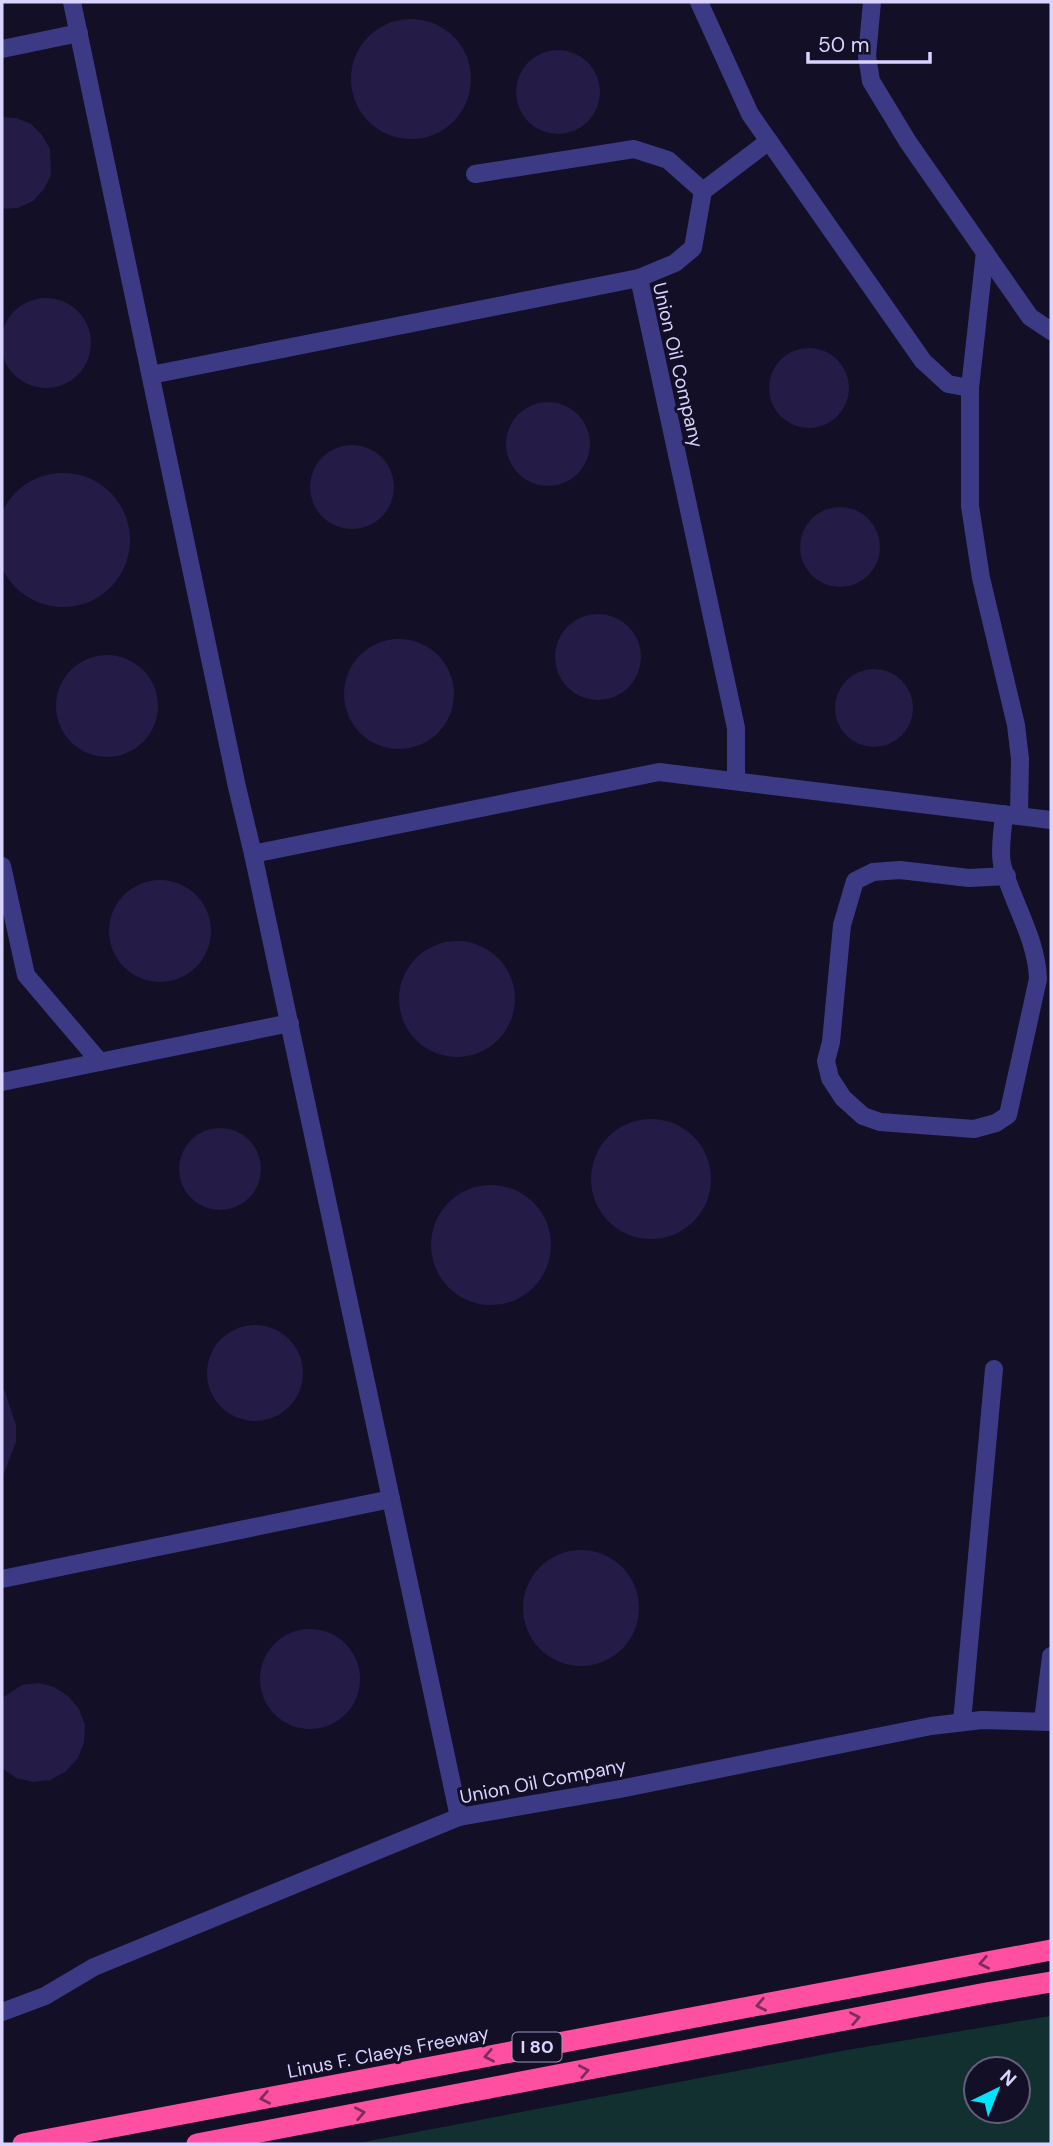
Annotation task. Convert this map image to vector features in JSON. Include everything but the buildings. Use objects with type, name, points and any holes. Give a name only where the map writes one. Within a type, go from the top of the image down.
[{"type":"highway","name":"Linus F. Claeys Freeway","points":[[23,2144],[1051,1950]]},
{"type":"highway","name":"I 80","points":[[197,2144],[1051,1982]]},
{"type":"street","points":[[72,2],[237,788],[459,1817]]},
{"type":"street","points":[[699,2],[750,114],[923,361],[948,384],[970,388]]},
{"type":"street","points":[[872,2],[867,56],[871,81],[908,142],[1030,317],[1051,331]]},
{"type":"street","points":[[2,49],[79,33]]},
{"type":"street","points":[[639,278],[675,262],[693,248],[704,191],[769,141]]},
{"type":"street","points":[[475,174],[634,149],[668,160],[704,191]]},
{"type":"street","points":[[985,252],[970,388],[971,506],[981,578],[1016,725],[1020,759],[1012,815],[1001,861],[1007,876],[1038,964],[1038,979],[1008,1115],[996,1123],[974,1129],[880,1122],[863,1116],[844,1098],[830,1078],[826,1061],[831,1042],[842,925],[855,881],[873,872],[900,870],[969,878],[1007,876]]},
{"type":"street","name":"Union Oil Company","points":[[150,375],[639,278],[736,728],[736,781]]},
{"type":"street","points":[[253,854],[659,772],[1051,820]]},
{"type":"street","points":[[2,866],[26,975],[100,1062]]},
{"type":"street","points":[[2,1082],[289,1023]]},
{"type":"street","points":[[962,1723],[994,1369]]},
{"type":"street","points":[[2,1579],[391,1499]]},
{"type":"street","name":"Union Oil Company","points":[[2,2012],[45,1996],[94,1966],[459,1817],[620,1789],[931,1726],[982,1720],[1047,1722],[1051,1662]]},
{"type":"green space","points":[[1051,2016],[1051,2144],[353,2144],[847,2050]]}]
